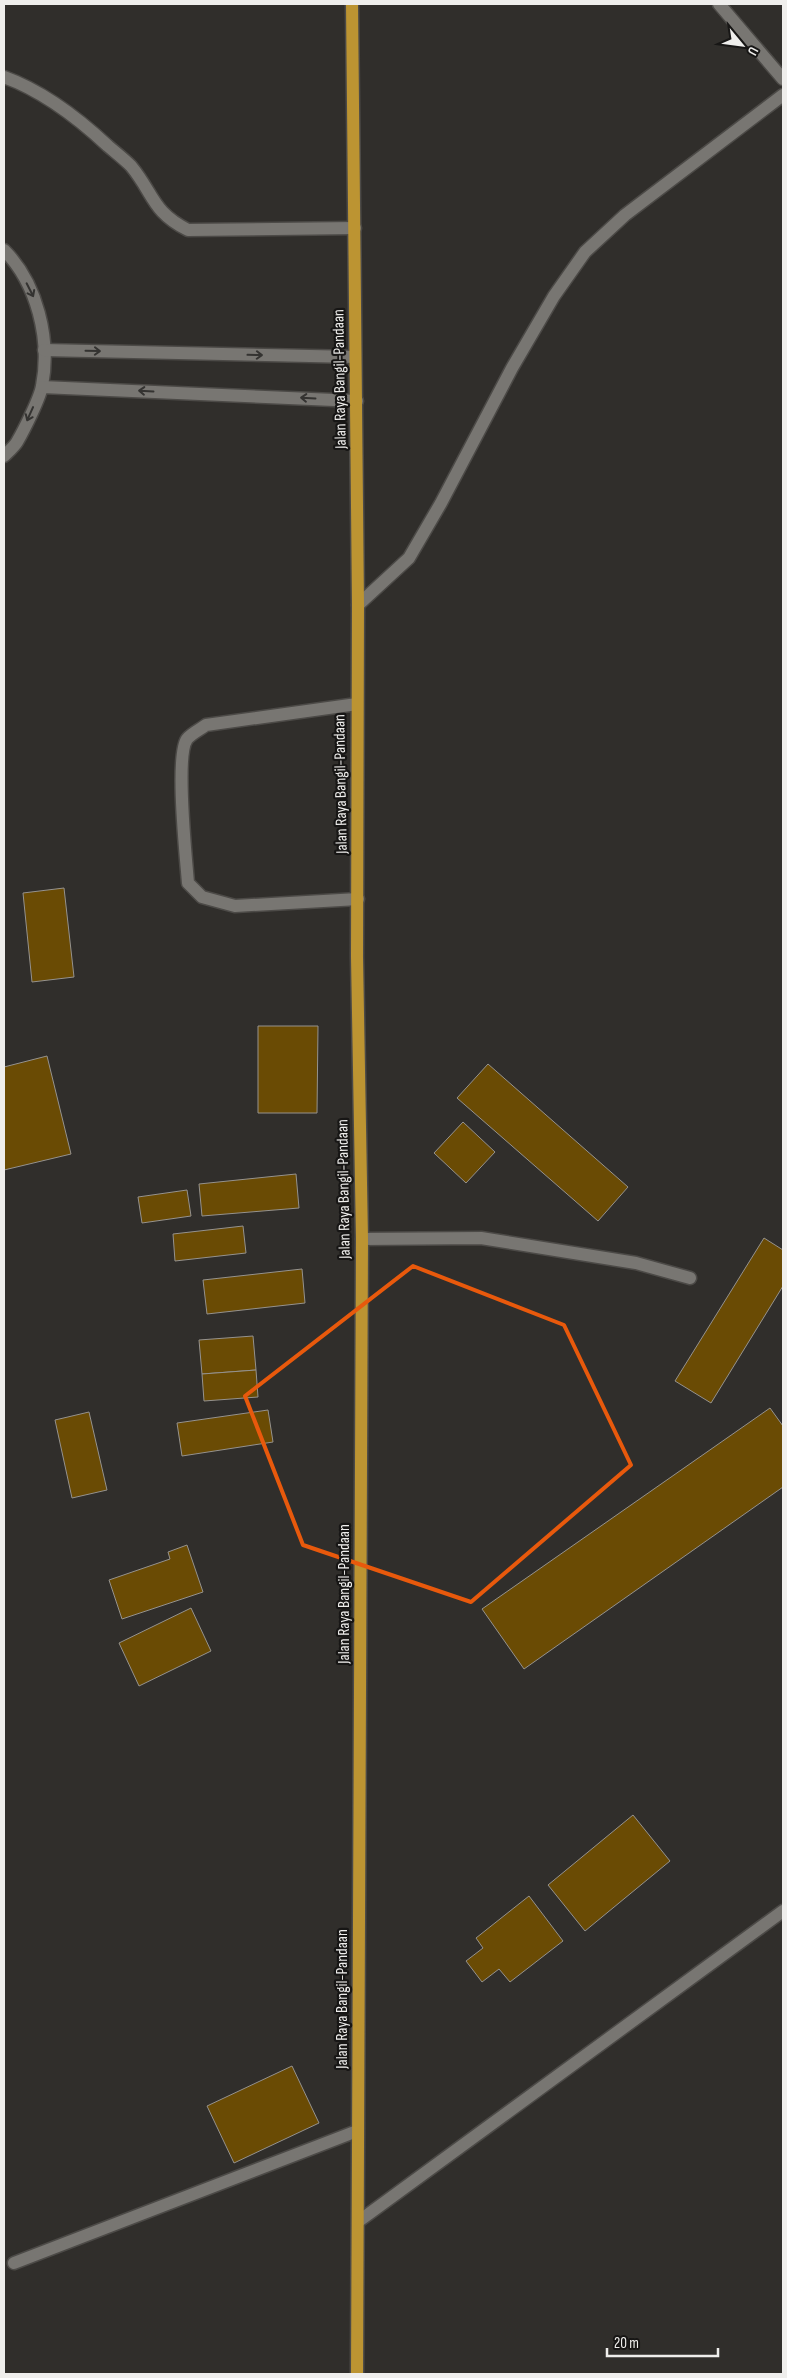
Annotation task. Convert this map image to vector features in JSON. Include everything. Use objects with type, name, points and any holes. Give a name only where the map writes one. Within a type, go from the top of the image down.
[{"type":"main road","name":"Jalan Raya Bangil-Pandaan","points":[[352,4],[357,400],[357,957],[362,1239],[357,2374]]},
{"type":"street","points":[[719,4],[783,79]]},
{"type":"street","points":[[4,77],[15,81],[75,116],[130,166],[168,220],[188,230],[355,228]]},
{"type":"street","points":[[358,605],[409,558],[441,503],[512,368],[554,296],[585,252],[625,215],[783,95]]},
{"type":"street","points":[[4,250],[17,263],[38,306],[44,350],[42,387],[16,443],[4,456]]},
{"type":"street","points":[[44,350],[355,357]]},
{"type":"street","points":[[42,387],[357,400]]},
{"type":"street","points":[[356,704],[206,725],[188,739],[182,752],[182,772],[183,821],[188,883],[202,897],[236,906],[358,899]]},
{"type":"street","points":[[362,1239],[482,1238],[636,1263],[690,1278]]},
{"type":"street","points":[[359,2221],[783,1910]]},
{"type":"street","points":[[14,2263],[357,2131]]},
{"type":"highlighted area","points":[[413,1266],[564,1325],[631,1465],[471,1602],[303,1545],[245,1396]]},
{"type":"building","points":[[64,888],[74,977],[32,982],[23,893]]},
{"type":"building","points":[[258,1026],[318,1026],[317,1113],[258,1113]]},
{"type":"building","points":[[47,1056],[71,1154],[4,1170],[4,1067]]},
{"type":"building","points":[[488,1064],[628,1187],[598,1221],[457,1098]]},
{"type":"building","points":[[463,1122],[495,1152],[466,1183],[434,1153]]},
{"type":"building","points":[[296,1174],[299,1208],[202,1216],[199,1184]]},
{"type":"building","points":[[187,1190],[191,1216],[142,1223],[138,1197]]},
{"type":"building","points":[[243,1226],[246,1253],[175,1261],[173,1234]]},
{"type":"building","points":[[764,1238],[783,1250],[783,1286],[711,1403],[675,1381]]},
{"type":"building","points":[[302,1269],[305,1303],[207,1314],[203,1280]]},
{"type":"building","points":[[253,1336],[256,1370],[202,1374],[199,1340]]},
{"type":"building","points":[[256,1370],[258,1397],[204,1401],[202,1374]]},
{"type":"building","points":[[770,1408],[783,1426],[783,1487],[524,1669],[482,1609]]},
{"type":"building","points":[[268,1410],[273,1442],[182,1456],[177,1423]]},
{"type":"building","points":[[89,1412],[107,1490],[72,1498],[55,1420]]},
{"type":"building","points":[[187,1545],[203,1592],[122,1619],[109,1580],[170,1559],[168,1552]]},
{"type":"building","points":[[191,1608],[211,1651],[139,1686],[119,1643]]},
{"type":"building","points":[[633,1815],[670,1861],[585,1931],[548,1885]]},
{"type":"building","points":[[529,1896],[563,1941],[510,1982],[499,1969],[482,1982],[466,1961],[483,1948],[476,1938]]},
{"type":"building","points":[[292,2066],[319,2123],[234,2163],[207,2106]]}]
